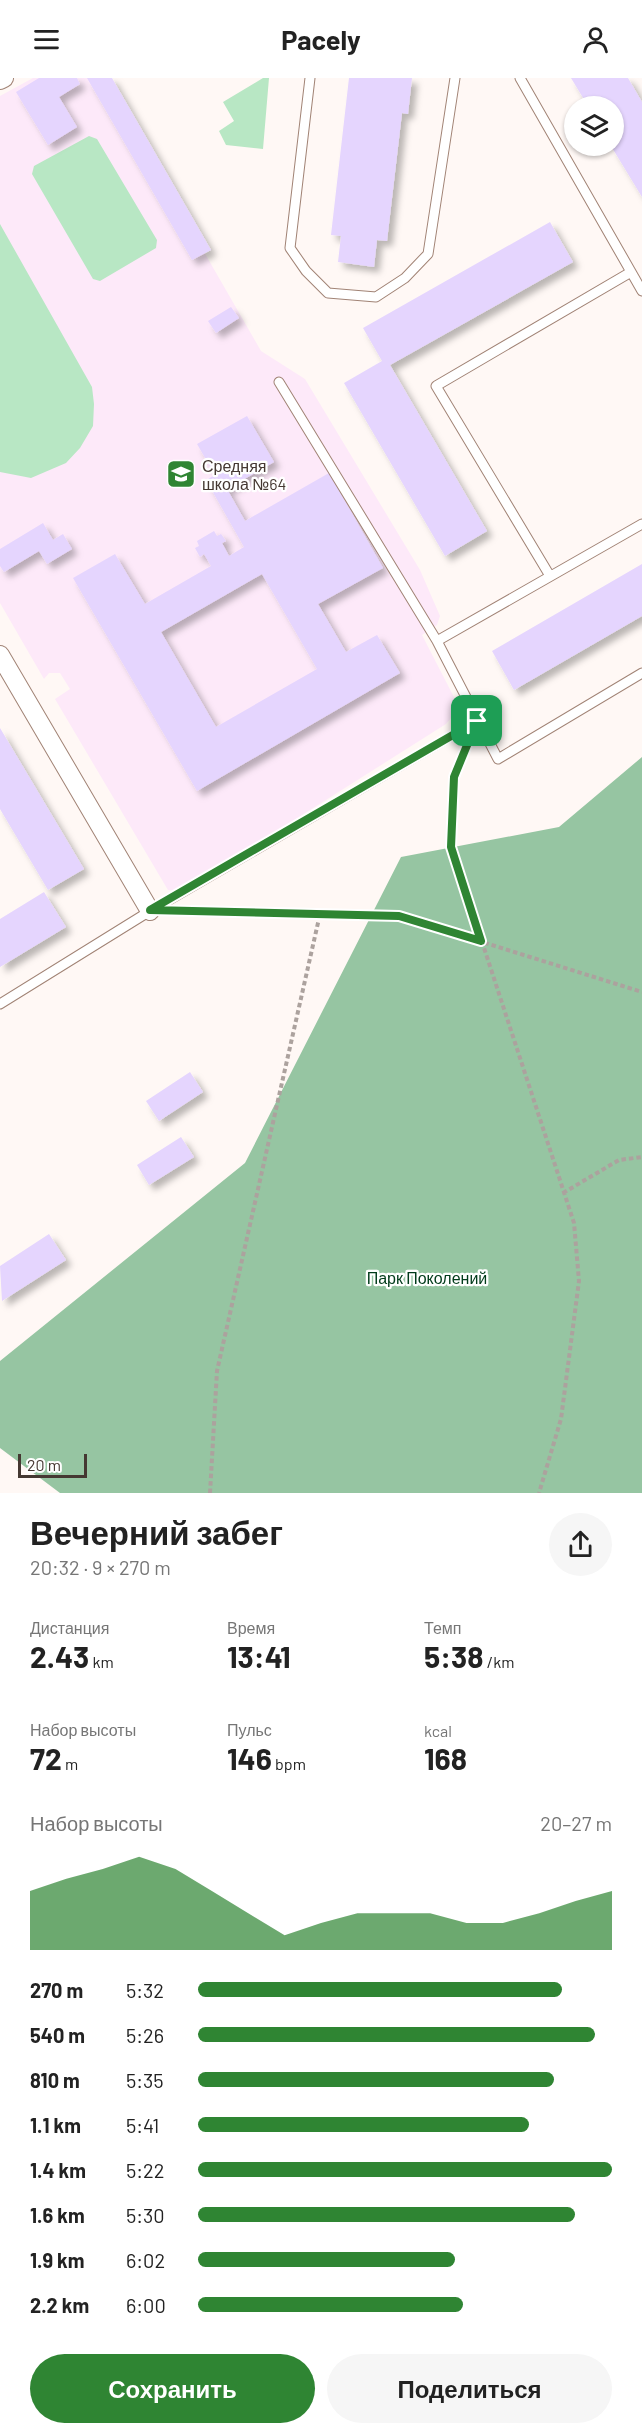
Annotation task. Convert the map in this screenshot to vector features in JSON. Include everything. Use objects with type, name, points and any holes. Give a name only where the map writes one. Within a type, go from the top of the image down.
[{"type":"street","points":[[0,655],[150,910]]},
{"type":"lane","points":[[310,78],[290,248],[306,271],[328,293],[376,297],[405,279],[428,254],[455,78]]},
{"type":"lane","points":[[520,78],[642,291]]},
{"type":"lane","points":[[549,576],[436,386],[631,272]]},
{"type":"lane","points":[[279,382],[437,641],[498,759],[642,673]]},
{"type":"lane","points":[[437,641],[642,524]]},
{"type":"lane","points":[[0,1004],[150,910],[477,721]]},
{"type":"path","points":[[477,721],[454,777],[451,847],[573,1224],[579,1281],[561,1419],[539,1493]]},
{"type":"path","points":[[150,910],[399,916],[642,992]]},
{"type":"path","points":[[210,1493],[218,1371],[320,914]]},
{"type":"path","points":[[563,1193],[619,1160],[642,1157]]},
{"type":"shaded area","name":"Средняя школа №64","points":[[33,78],[104,78],[261,351],[305,379],[420,570],[440,616],[437,625],[422,635],[457,703],[456,712],[446,724],[182,891],[168,890],[55,699],[70,689],[60,673],[49,673],[44,679],[0,603],[0,96]]},
{"type":"green space","points":[[263,78],[269,78],[263,149],[226,145],[219,131],[234,121],[223,102]]},
{"type":"green space","points":[[89,136],[97,139],[157,240],[156,248],[100,281],[93,279],[32,174],[34,166]]},
{"type":"green space","points":[[0,224],[92,387],[93,426],[80,448],[66,463],[31,478],[0,472]]},
{"type":"green space","name":"Парк Поколений","points":[[642,757],[642,1493],[60,1493],[0,1448],[0,1361],[245,1163],[401,857],[559,827]]},
{"type":"building","points":[[39,78],[77,78],[80,84],[59,97],[77,127],[48,145],[16,92]]},
{"type":"building","points":[[87,78],[112,78],[211,250],[192,260]]},
{"type":"building","points":[[349,78],[412,78],[408,114],[402,113],[387,241],[377,240],[374,267],[338,262],[341,236],[331,235]]},
{"type":"building","points":[[571,78],[628,78],[642,102],[642,197],[617,156],[624,156],[624,96],[582,96]]},
{"type":"building","points":[[550,222],[573,262],[390,365],[487,531],[445,556],[344,383],[382,361],[363,328]]},
{"type":"building","points":[[231,307],[239,318],[216,333],[208,321]]},
{"type":"building","points":[[247,416],[274,462],[227,489],[245,521],[329,473],[383,568],[318,604],[346,652],[377,635],[400,673],[197,791],[73,578],[115,554],[145,604],[211,566],[204,554],[200,557],[195,548],[199,546],[197,541],[214,531],[217,536],[221,534],[226,541],[222,543],[229,556],[244,547],[206,480],[215,475],[197,444]],"holes":[[[262,574],[317,669],[216,727],[161,632]]]},
{"type":"building","points":[[43,523],[53,540],[63,534],[72,549],[47,564],[39,551],[4,572],[0,566],[0,549]]},
{"type":"building","points":[[642,564],[642,616],[514,690],[492,651]]},
{"type":"building","points":[[0,728],[84,869],[48,890],[0,809]]},
{"type":"building","points":[[44,892],[66,927],[0,967],[0,919]]},
{"type":"building","points":[[190,1072],[203,1092],[159,1121],[146,1101]]},
{"type":"building","points":[[181,1137],[194,1157],[149,1185],[137,1165]]},
{"type":"building","points":[[49,1234],[66,1260],[2,1301],[0,1266]]},
{"type":"place","name":"Средняя школа №64","points":[[181,474]]},
{"type":"route","points":[[477,721],[454,777],[451,847],[481,941],[399,916],[150,910],[412,759],[477,721]]}]
